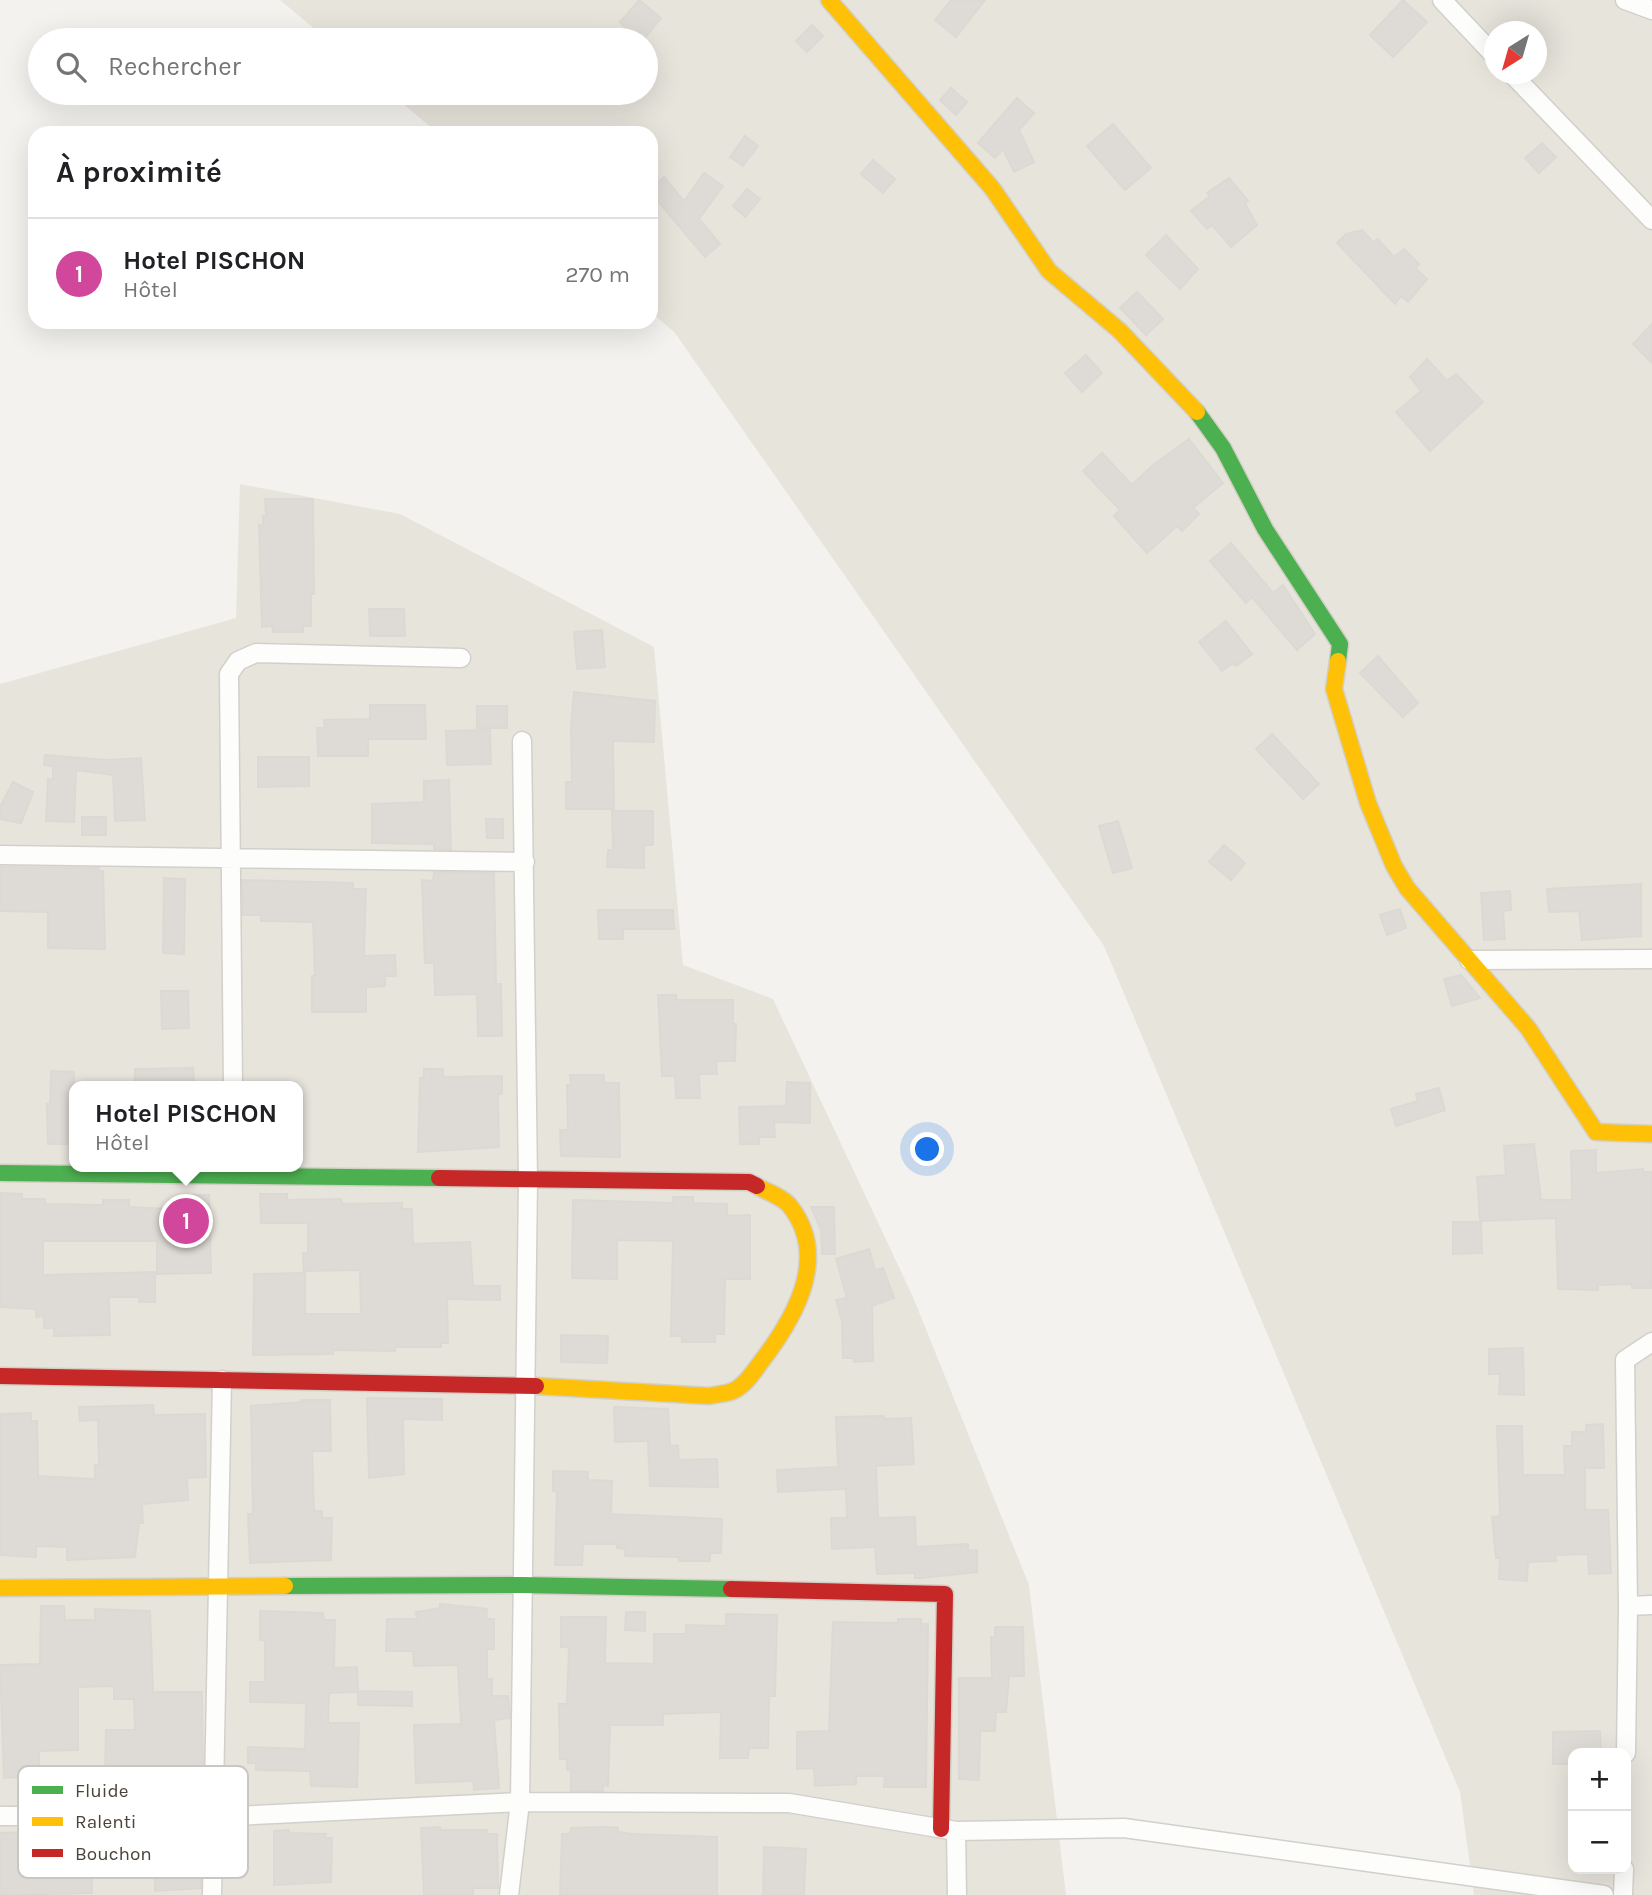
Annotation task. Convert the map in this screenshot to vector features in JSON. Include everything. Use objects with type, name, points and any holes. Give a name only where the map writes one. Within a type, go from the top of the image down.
[{"type":"street","points":[[829,0],[992,188],[1049,271],[1120,331],[1162,371],[1223,448],[1265,529],[1340,644],[1334,689],[1368,803],[1394,866],[1407,888],[1528,1028],[1596,1132],[1652,1133]]},
{"type":"street","points":[[1442,0],[1484,44]]},
{"type":"street","points":[[1625,0],[1652,10]]},
{"type":"street","points":[[1522,84],[1652,220]]},
{"type":"street","points":[[233,1081],[229,674],[238,660],[256,653],[461,658]]},
{"type":"street","points":[[509,1895],[520,1802],[528,1180],[522,741]]},
{"type":"street","points":[[0,855],[525,862]]},
{"type":"street","points":[[1469,960],[1652,958]]},
{"type":"street","points":[[0,1173],[234,1172],[528,1180],[749,1182],[788,1203],[805,1231],[807,1271],[800,1303],[780,1337],[748,1379],[735,1390],[709,1396],[524,1385],[0,1376]]},
{"type":"street","points":[[1626,1748],[1628,1606],[1625,1360],[1652,1342]]},
{"type":"street","points":[[214,1766],[222,1380]]},
{"type":"street","points":[[0,1588],[521,1585],[945,1594],[949,1830],[957,1895]]},
{"type":"street","points":[[1628,1606],[1652,1605]]},
{"type":"street","points":[[248,1815],[520,1802],[789,1803],[949,1830],[1124,1828],[1604,1895]]},
{"type":"street","points":[[0,1816],[18,1816]]},
{"type":"street","points":[[1623,1895],[1624,1874]]},
{"type":"shaded area","points":[[280,0],[1652,0],[1652,1895],[1474,1895],[1460,1792],[1104,946],[675,333],[658,318],[658,126],[430,126],[404,105],[658,105],[658,28],[314,28]]},
{"type":"shaded area","points":[[240,484],[400,514],[654,647],[683,965],[773,999],[913,1297],[1029,1585],[1066,1895],[0,1895],[0,684],[236,618]]},
{"type":"building","points":[[639,0],[661,18],[653,28],[625,28],[620,22]]},
{"type":"building","points":[[951,0],[985,0],[956,37],[935,20]]},
{"type":"building","points":[[1403,0],[1427,22],[1393,57],[1370,35]]},
{"type":"building","points":[[812,25],[823,36],[807,52],[796,41]]},
{"type":"building","points":[[951,88],[967,102],[956,115],[940,100]]},
{"type":"building","points":[[1017,98],[1034,113],[1019,130],[1034,162],[1014,172],[1003,149],[995,158],[978,143]]},
{"type":"building","points":[[1113,124],[1151,168],[1125,190],[1087,146]]},
{"type":"building","points":[[745,136],[758,146],[743,166],[730,157]]},
{"type":"building","points":[[1542,143],[1556,157],[1539,173],[1525,158]]},
{"type":"building","points":[[873,160],[895,179],[883,193],[861,174]]},
{"type":"building","points":[[704,173],[723,186],[699,219],[720,244],[705,257],[658,201],[658,183],[664,177],[684,201]]},
{"type":"building","points":[[1229,178],[1248,201],[1245,204],[1257,225],[1231,247],[1212,225],[1207,229],[1191,211],[1210,196],[1207,193]]},
{"type":"building","points":[[747,189],[760,199],[745,217],[733,206]]},
{"type":"building","points":[[1362,230],[1373,242],[1378,239],[1394,257],[1404,249],[1419,264],[1415,268],[1427,279],[1408,302],[1401,296],[1395,304],[1337,243],[1346,234]]},
{"type":"building","points":[[1166,235],[1198,269],[1180,289],[1146,255]]},
{"type":"building","points":[[1137,292],[1163,319],[1146,335],[1120,308]]},
{"type":"building","points":[[1652,324],[1652,363],[1633,344]]},
{"type":"building","points":[[1086,355],[1102,373],[1082,392],[1065,373]]},
{"type":"building","points":[[1427,359],[1447,381],[1456,374],[1483,402],[1430,451],[1396,412],[1421,391],[1410,377]]},
{"type":"building","points":[[1189,439],[1223,483],[1193,508],[1199,514],[1182,531],[1177,526],[1147,553],[1114,516],[1120,510],[1083,471],[1102,453],[1132,485],[1152,466]]},
{"type":"building","points":[[265,499],[313,499],[314,594],[311,594],[311,626],[303,626],[303,632],[273,632],[272,626],[262,627],[259,525],[263,525],[263,516],[266,516]]},
{"type":"building","points":[[1231,543],[1273,593],[1283,585],[1315,634],[1297,650],[1252,597],[1246,603],[1210,561]]},
{"type":"building","points":[[369,609],[404,609],[405,636],[370,636]]},
{"type":"building","points":[[1226,621],[1252,654],[1236,666],[1233,663],[1222,671],[1199,642]]},
{"type":"building","points":[[602,630],[605,667],[577,669],[574,632]]},
{"type":"building","points":[[1378,656],[1418,703],[1403,717],[1360,673]]},
{"type":"building","points":[[574,692],[655,701],[654,742],[613,741],[614,809],[566,809],[566,782],[572,782],[571,726]]},
{"type":"building","points":[[370,705],[425,705],[426,739],[368,739],[368,756],[318,756],[317,728],[325,728],[324,720],[370,719]]},
{"type":"building","points":[[477,706],[507,706],[507,728],[477,728]]},
{"type":"building","points":[[490,730],[491,764],[447,765],[446,731]]},
{"type":"building","points":[[1272,734],[1319,784],[1303,799],[1256,749]]},
{"type":"building","points":[[45,755],[107,760],[141,758],[145,820],[115,821],[113,775],[76,770],[74,822],[46,821],[48,779],[53,780],[53,766],[44,765]]},
{"type":"building","points":[[258,757],[309,757],[309,786],[258,787]]},
{"type":"building","points":[[449,780],[451,850],[434,849],[434,844],[372,843],[372,804],[424,802],[424,781]]},
{"type":"building","points":[[13,782],[33,792],[21,823],[0,819],[0,807]]},
{"type":"building","points":[[612,811],[653,811],[653,845],[644,845],[644,868],[607,867],[608,850],[613,850]]},
{"type":"building","points":[[82,817],[106,817],[106,835],[82,835]]},
{"type":"building","points":[[486,819],[503,819],[503,838],[487,838]]},
{"type":"building","points":[[1118,821],[1132,868],[1113,873],[1099,826]]},
{"type":"building","points":[[1224,845],[1245,863],[1231,880],[1209,862]]},
{"type":"building","points":[[0,867],[99,868],[99,871],[103,871],[105,949],[48,948],[48,912],[0,911]]},
{"type":"building","points":[[434,872],[494,873],[496,984],[501,984],[502,1036],[478,1036],[477,994],[435,995],[434,963],[425,963],[422,880],[433,881]]},
{"type":"building","points":[[164,878],[185,879],[184,954],[163,953]]},
{"type":"building","points":[[242,880],[353,883],[353,889],[366,889],[364,956],[395,955],[396,976],[385,976],[385,986],[366,987],[366,1012],[312,1012],[312,976],[315,976],[313,922],[261,921],[261,915],[243,915]]},
{"type":"building","points":[[1641,884],[1641,936],[1582,940],[1579,911],[1549,912],[1547,889]]},
{"type":"building","points":[[1510,891],[1511,910],[1503,911],[1505,939],[1484,940],[1481,893]]},
{"type":"building","points":[[1400,909],[1406,928],[1387,935],[1380,915]]},
{"type":"building","points":[[598,910],[673,910],[674,929],[623,929],[623,939],[599,939]]},
{"type":"building","points":[[1461,975],[1480,998],[1452,1006],[1444,979]]},
{"type":"building","points":[[161,991],[188,991],[189,1028],[162,1029]]},
{"type":"building","points":[[658,995],[676,995],[676,1000],[733,1000],[733,1024],[736,1024],[735,1061],[716,1061],[717,1074],[699,1074],[700,1098],[676,1098],[675,1076],[662,1076]]},
{"type":"building","points":[[193,1068],[194,1081],[135,1081],[135,1069]]},
{"type":"building","points":[[424,1069],[443,1069],[443,1077],[502,1076],[502,1094],[498,1094],[499,1147],[418,1152],[420,1078],[424,1078]]},
{"type":"building","points":[[51,1071],[74,1072],[74,1081],[69,1081],[69,1144],[48,1144],[47,1104],[50,1104]]},
{"type":"building","points":[[570,1075],[604,1075],[604,1083],[619,1083],[620,1157],[561,1156],[560,1130],[568,1130],[567,1085],[571,1085]]},
{"type":"building","points":[[787,1082],[810,1083],[810,1123],[774,1122],[775,1137],[759,1137],[759,1144],[740,1144],[739,1107],[786,1106]]},
{"type":"building","points":[[1439,1088],[1445,1110],[1396,1126],[1391,1109],[1418,1101],[1416,1094]]},
{"type":"building","points":[[1534,1144],[1541,1200],[1572,1200],[1571,1151],[1596,1150],[1596,1173],[1643,1169],[1644,1172],[1652,1172],[1652,1288],[1632,1288],[1632,1284],[1598,1285],[1598,1290],[1558,1289],[1556,1218],[1480,1221],[1477,1177],[1506,1175],[1504,1146]]},
{"type":"building","points":[[0,1193],[22,1194],[22,1199],[45,1199],[45,1204],[103,1205],[103,1200],[129,1200],[129,1207],[187,1210],[187,1195],[209,1195],[211,1273],[157,1274],[157,1241],[43,1241],[43,1275],[155,1272],[155,1302],[139,1302],[139,1297],[109,1297],[110,1335],[54,1336],[54,1328],[44,1328],[44,1316],[36,1317],[36,1309],[0,1307]]},
{"type":"building","points":[[260,1194],[287,1194],[287,1200],[341,1199],[342,1203],[347,1204],[402,1203],[402,1209],[412,1209],[413,1244],[470,1242],[473,1286],[500,1286],[500,1300],[447,1299],[448,1343],[441,1343],[441,1347],[395,1347],[395,1351],[333,1350],[333,1354],[253,1355],[254,1274],[305,1273],[305,1314],[361,1314],[360,1270],[304,1271],[303,1253],[308,1253],[308,1223],[261,1223]]},
{"type":"building","points":[[673,1197],[693,1197],[693,1203],[727,1204],[727,1216],[750,1215],[750,1279],[725,1279],[724,1334],[715,1334],[715,1342],[682,1342],[682,1336],[671,1336],[673,1241],[617,1240],[617,1279],[572,1278],[573,1200],[673,1203]]},
{"type":"building","points":[[811,1207],[834,1207],[835,1254],[822,1254],[821,1230]]},
{"type":"building","points":[[1453,1222],[1481,1222],[1482,1253],[1453,1254]]},
{"type":"building","points":[[869,1249],[875,1270],[883,1268],[894,1298],[872,1306],[873,1361],[854,1362],[854,1358],[843,1358],[842,1321],[836,1300],[847,1298],[836,1259]]},
{"type":"building","points":[[561,1335],[608,1336],[607,1363],[561,1362]]},
{"type":"building","points":[[1523,1348],[1524,1395],[1499,1394],[1500,1374],[1489,1374],[1489,1349]]},
{"type":"building","points":[[367,1398],[442,1399],[442,1420],[403,1419],[404,1474],[369,1478]]},
{"type":"building","points":[[302,1400],[330,1400],[331,1451],[312,1451],[314,1511],[322,1511],[322,1518],[332,1518],[331,1560],[250,1563],[248,1514],[253,1514],[251,1406]]},
{"type":"building","points":[[153,1405],[154,1415],[205,1414],[206,1477],[187,1478],[188,1500],[142,1504],[143,1523],[139,1523],[135,1557],[67,1560],[67,1547],[36,1546],[36,1557],[0,1555],[0,1414],[31,1413],[31,1421],[37,1421],[38,1476],[95,1479],[95,1465],[99,1465],[98,1420],[80,1421],[79,1407]]},
{"type":"building","points":[[614,1407],[668,1409],[670,1446],[678,1445],[679,1460],[717,1459],[718,1487],[650,1486],[648,1441],[615,1442]]},
{"type":"building","points":[[884,1416],[884,1419],[911,1418],[914,1464],[876,1466],[878,1518],[915,1517],[916,1547],[968,1544],[968,1551],[977,1550],[977,1572],[921,1578],[915,1578],[915,1573],[877,1574],[875,1547],[832,1549],[831,1518],[847,1518],[846,1489],[778,1492],[777,1470],[838,1467],[836,1417]]},
{"type":"building","points":[[1603,1424],[1604,1468],[1585,1468],[1585,1510],[1608,1510],[1611,1573],[1589,1574],[1588,1554],[1555,1555],[1556,1561],[1528,1562],[1527,1581],[1499,1579],[1500,1558],[1496,1558],[1492,1517],[1500,1516],[1497,1426],[1522,1426],[1523,1475],[1565,1475],[1564,1446],[1572,1446],[1572,1432],[1586,1432],[1586,1425]]},
{"type":"building","points":[[553,1471],[588,1472],[588,1480],[612,1481],[611,1514],[722,1519],[721,1553],[710,1553],[710,1561],[679,1561],[679,1557],[625,1556],[625,1549],[617,1548],[617,1544],[583,1544],[582,1565],[555,1565],[557,1492],[553,1491]]},
{"type":"building","points":[[440,1604],[487,1609],[486,1619],[494,1619],[494,1649],[487,1649],[487,1679],[492,1679],[492,1696],[508,1696],[510,1713],[510,1718],[494,1720],[499,1788],[474,1790],[473,1781],[416,1783],[414,1725],[461,1724],[458,1665],[414,1666],[413,1651],[386,1651],[387,1619],[417,1619],[416,1612],[440,1608]]},
{"type":"building","points":[[41,1606],[64,1606],[65,1620],[95,1620],[95,1609],[150,1611],[153,1692],[202,1692],[203,1766],[105,1766],[106,1730],[135,1730],[134,1699],[114,1699],[114,1686],[78,1687],[78,1750],[39,1751],[39,1766],[18,1766],[18,1777],[4,1778],[0,1665],[40,1664]]},
{"type":"building","points":[[260,1611],[323,1613],[324,1620],[335,1620],[334,1668],[357,1667],[358,1691],[412,1692],[412,1706],[358,1705],[358,1692],[329,1693],[328,1723],[359,1723],[357,1787],[311,1786],[310,1771],[256,1770],[256,1763],[248,1763],[248,1747],[305,1749],[306,1703],[250,1702],[250,1682],[265,1682],[265,1640],[260,1640]]},
{"type":"building","points":[[626,1612],[645,1612],[645,1631],[625,1630]]},
{"type":"building","points":[[726,1614],[777,1615],[775,1696],[769,1696],[768,1748],[749,1748],[748,1758],[720,1758],[721,1712],[663,1714],[663,1725],[610,1725],[608,1786],[603,1785],[603,1791],[571,1791],[571,1770],[567,1770],[567,1759],[560,1759],[559,1704],[567,1704],[569,1647],[561,1647],[561,1617],[606,1617],[605,1663],[654,1664],[654,1634],[686,1634],[686,1625],[726,1626]]},
{"type":"building","points":[[898,1619],[921,1619],[921,1624],[928,1624],[926,1787],[884,1787],[885,1776],[856,1776],[856,1784],[815,1786],[814,1768],[797,1769],[797,1732],[829,1731],[833,1622],[898,1623]]},
{"type":"building","points":[[995,1627],[1023,1627],[1024,1676],[1009,1676],[1006,1712],[996,1712],[995,1731],[980,1731],[979,1780],[959,1779],[959,1678],[992,1678],[991,1637],[995,1637]]},
{"type":"building","points":[[1600,1731],[1601,1748],[1568,1748],[1568,1764],[1553,1764],[1553,1732]]},
{"type":"building","points":[[440,1827],[440,1830],[487,1830],[487,1834],[497,1834],[498,1888],[473,1888],[473,1895],[424,1895],[421,1828]]},
{"type":"building","points":[[571,1828],[618,1828],[618,1832],[633,1834],[717,1837],[717,1895],[560,1895],[562,1834],[570,1834]]},
{"type":"building","points":[[289,1830],[289,1833],[326,1834],[325,1838],[332,1838],[331,1882],[274,1885],[274,1831]]},
{"type":"building","points":[[18,1832],[18,1878],[92,1878],[92,1893],[0,1895],[0,1833]]},
{"type":"building","points":[[764,1847],[806,1849],[804,1895],[763,1895]]},
{"type":"building","points":[[155,1878],[201,1878],[201,1888],[155,1891]]},
{"type":"traffic: fast","points":[[1197,412],[1223,448],[1265,529],[1340,644],[1338,661]]},
{"type":"traffic: fast","points":[[0,1173],[439,1178]]},
{"type":"traffic: fast","points":[[285,1586],[521,1585],[731,1589]]},
{"type":"traffic: slow","points":[[829,0],[992,188],[1049,271],[1120,331],[1197,412]]},
{"type":"traffic: slow","points":[[1338,661],[1334,689],[1368,803],[1394,866],[1407,888],[1528,1028],[1596,1132],[1652,1134]]},
{"type":"traffic: slow","points":[[536,1386],[709,1396],[740,1387],[764,1358],[787,1323],[797,1304],[808,1264],[807,1245],[801,1225],[790,1206],[757,1186]]},
{"type":"traffic: slow","points":[[0,1588],[285,1586]]},
{"type":"traffic: jam","points":[[439,1178],[749,1182],[757,1186]]},
{"type":"traffic: jam","points":[[0,1376],[536,1386]]},
{"type":"traffic: jam","points":[[731,1589],[945,1594],[941,1829]]},
{"type":"place","name":"Hotel PISCHON","points":[[186,1221]]}]
